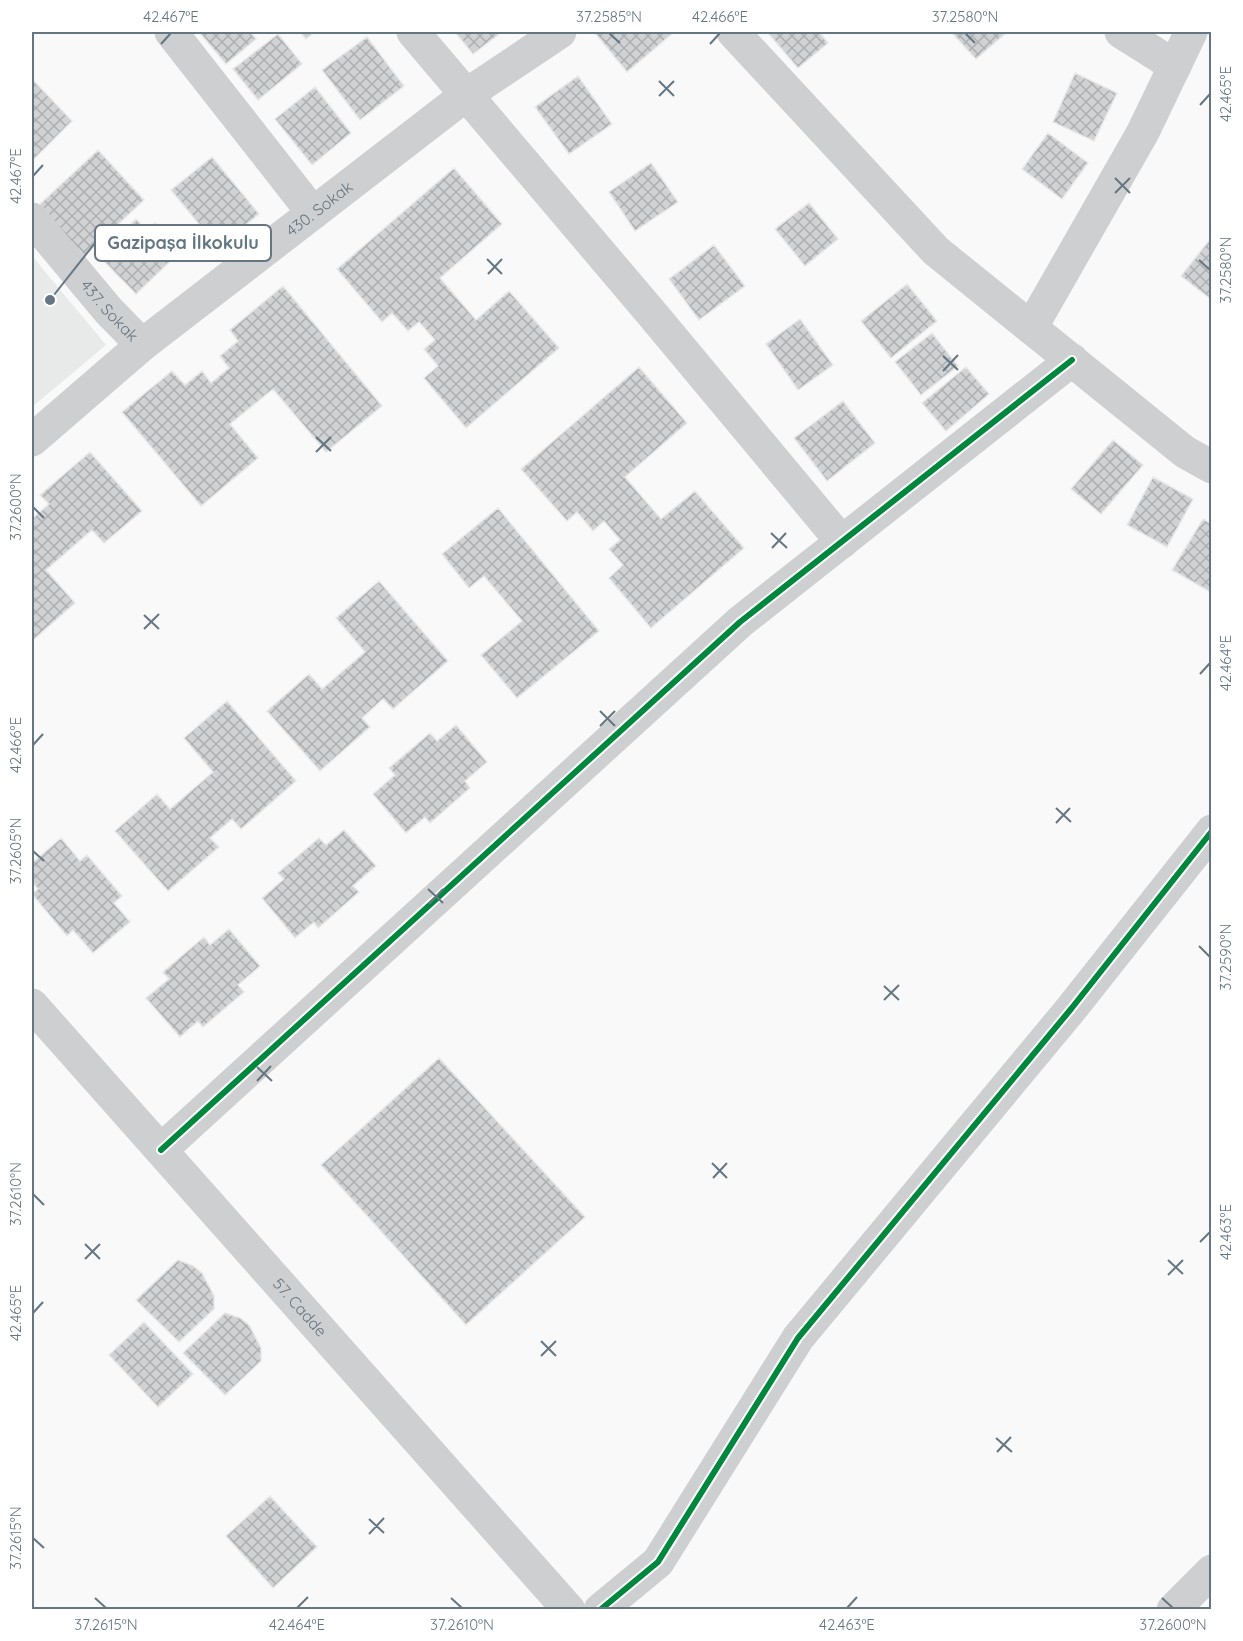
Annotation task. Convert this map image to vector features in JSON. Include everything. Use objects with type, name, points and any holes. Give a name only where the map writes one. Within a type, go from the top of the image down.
[{"type":"street","points":[[171,32],[314,213]]},
{"type":"street","points":[[413,32],[842,542]]},
{"type":"street","name":"430. Sokak","points":[[32,440],[142,345],[466,95],[560,32]]},
{"type":"street","points":[[733,32],[936,251],[1185,452],[1212,467]]},
{"type":"street","points":[[1121,32],[1175,66]]},
{"type":"street","points":[[1031,328],[1143,132],[1191,32]]},
{"type":"street","name":"437. Sokak","points":[[32,219],[108,310],[142,345]]},
{"type":"street","points":[[161,1150],[740,622],[1072,360]]},
{"type":"street","points":[[600,1610],[658,1562],[798,1338],[1071,1010],[1212,831]]},
{"type":"street","name":"57. Cadde","points":[[32,1005],[569,1610]]},
{"type":"street","points":[[1173,1610],[1212,1571]]},
{"type":"shaded area","points":[[32,256],[106,345],[32,407]]},
{"type":"building","points":[[199,32],[250,32],[256,39],[226,64]]},
{"type":"building","points":[[300,32],[314,32],[306,39]]},
{"type":"building","points":[[455,32],[502,32],[473,54]]},
{"type":"building","points":[[596,32],[672,32],[673,33],[627,72]]},
{"type":"building","points":[[769,32],[819,32],[828,43],[798,68]]},
{"type":"building","points":[[951,32],[1007,32],[976,59]]},
{"type":"building","points":[[278,34],[302,64],[258,100],[233,69]]},
{"type":"building","points":[[367,37],[404,86],[360,120],[322,70]]},
{"type":"building","points":[[1075,73],[1117,93],[1094,141],[1053,122]]},
{"type":"building","points":[[578,76],[612,124],[569,154],[535,107]]},
{"type":"building","points":[[32,79],[72,121],[32,161]]},
{"type":"building","points":[[315,87],[351,133],[312,165],[275,119]]},
{"type":"building","points":[[1048,133],[1088,163],[1062,199],[1022,169]]},
{"type":"building","points":[[98,150],[144,200],[84,256],[38,206]]},
{"type":"building","points":[[212,157],[259,214],[218,247],[171,190]]},
{"type":"building","points":[[651,163],[678,202],[635,231],[609,192]]},
{"type":"building","points":[[454,168],[502,224],[440,278],[476,320],[509,291],[559,348],[466,428],[424,378],[438,366],[424,349],[435,340],[419,322],[408,331],[392,313],[382,322],[337,269]]},
{"type":"building","points":[[809,203],[838,239],[805,266],[775,229]]},
{"type":"building","points":[[136,219],[147,231],[155,223],[182,250],[136,294],[99,256]]},
{"type":"building","points":[[1212,237],[1212,300],[1181,276]]},
{"type":"building","points":[[714,245],[745,286],[699,320],[669,279]]},
{"type":"building","points":[[907,284],[937,321],[891,358],[861,321]]},
{"type":"building","points":[[283,286],[382,406],[326,452],[273,389],[230,424],[258,458],[201,506],[122,412],[172,371],[185,385],[202,371],[211,383],[229,368],[220,356],[238,341],[230,330]]},
{"type":"building","points":[[800,319],[833,365],[798,390],[766,344]]},
{"type":"building","points":[[932,333],[958,366],[921,395],[895,362]]},
{"type":"building","points":[[639,367],[687,423],[625,477],[661,519],[695,491],[744,548],[651,628],[609,578],[623,565],[609,549],[620,540],[604,521],[593,531],[577,512],[567,521],[521,469]]},
{"type":"building","points":[[966,367],[989,394],[946,431],[922,403]]},
{"type":"building","points":[[843,401],[875,443],[827,481],[794,438]]},
{"type":"building","points":[[1113,440],[1143,465],[1101,514],[1071,489]]},
{"type":"building","points":[[90,452],[142,511],[104,543],[92,530],[46,570],[75,603],[32,641],[32,519],[49,504],[40,495]]},
{"type":"building","points":[[1153,477],[1193,499],[1167,547],[1127,525]]},
{"type":"building","points":[[498,508],[599,631],[517,698],[481,655],[522,621],[484,576],[469,588],[442,554]]},
{"type":"building","points":[[1203,519],[1212,524],[1212,593],[1172,570]]},
{"type":"building","points":[[379,581],[448,661],[393,709],[383,699],[362,718],[370,727],[320,771],[267,711],[309,674],[322,689],[365,652],[336,618]]},
{"type":"building","points":[[227,701],[296,781],[241,829],[232,819],[210,838],[219,847],[168,891],[115,831],[157,794],[170,809],[213,772],[184,738]]},
{"type":"building","points":[[456,725],[487,762],[465,781],[470,788],[430,823],[425,817],[406,833],[373,794],[395,775],[389,768],[430,733],[437,741]]},
{"type":"building","points":[[344,830],[376,866],[353,886],[359,892],[318,928],[314,922],[295,938],[262,898],[284,879],[278,873],[319,838],[326,845]]},
{"type":"building","points":[[61,838],[80,861],[87,855],[122,896],[114,903],[130,922],[93,953],[73,930],[67,936],[32,894],[38,889],[32,882],[32,863]]},
{"type":"building","points":[[229,929],[260,966],[238,985],[244,992],[203,1027],[198,1021],[180,1037],[146,998],[169,979],[163,972],[204,937],[210,945]]},
{"type":"building","points":[[439,1058],[585,1217],[466,1325],[321,1165]]},
{"type":"building","points":[[178,1260],[193,1266],[202,1273],[214,1296],[214,1309],[179,1342],[136,1300]]},
{"type":"building","points":[[225,1313],[240,1318],[249,1325],[261,1348],[261,1361],[225,1395],[183,1353]]},
{"type":"building","points":[[144,1322],[193,1374],[158,1407],[109,1355]]},
{"type":"building","points":[[270,1496],[317,1547],[273,1588],[226,1536]]},
{"type":"cycle path","points":[[161,1150],[740,622],[1072,360]]},
{"type":"cycle path","points":[[600,1610],[658,1562],[798,1338],[1071,1009],[1212,831]]},
{"type":"place","name":"Gazipaşa İlkokulu","points":[[50,300]]}]
